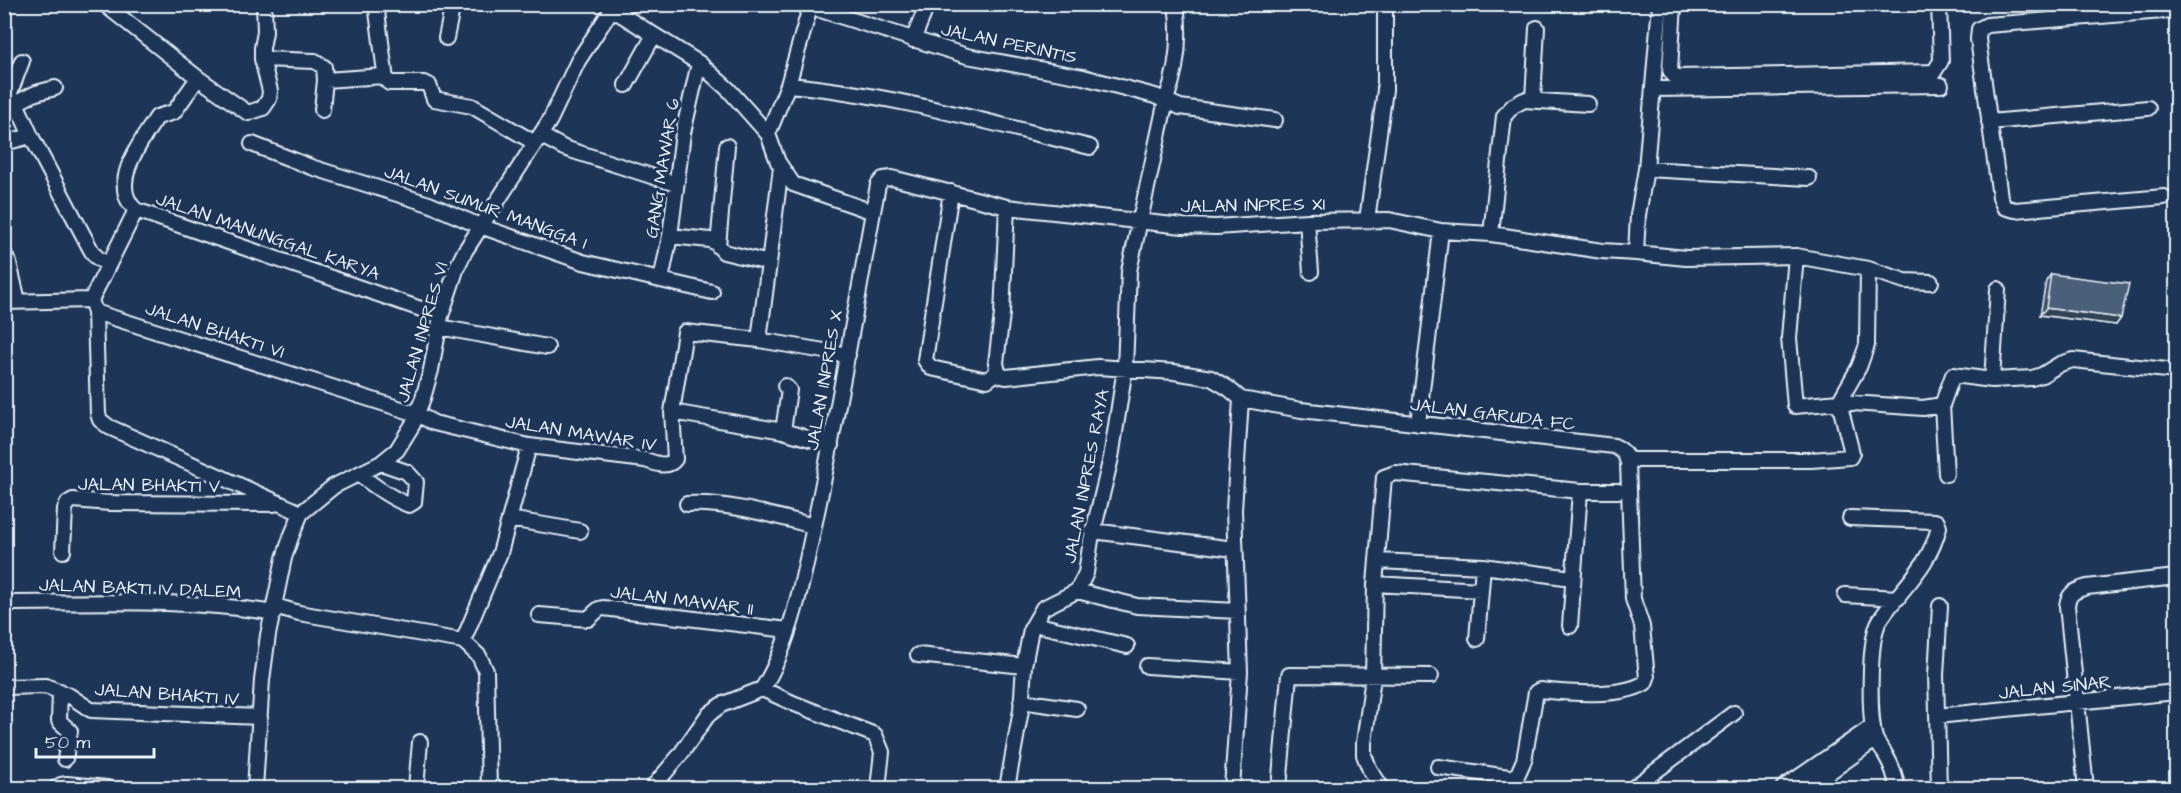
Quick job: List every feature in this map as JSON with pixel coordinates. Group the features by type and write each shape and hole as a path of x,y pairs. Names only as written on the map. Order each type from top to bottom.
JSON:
{"street":[{"path":"104,4 198,78 241,109 250,112 263,108 269,99 270,91 262,59 265,32 264,4"},
{"path":"376,4 384,76 389,83 424,83 429,85 434,99 472,106 537,139 676,184"},
{"path":"446,38 453,4"},
{"path":"913,40 926,4"},
{"name":"JALAN INPRES RAYA","path":"1006,789 1031,629 1043,608 1077,591 1086,573 1093,531 1111,459 1125,368 1129,271 1166,100 1179,53 1176,4"},
{"path":"1366,220 1385,90 1385,4"},
{"path":"1636,253 1638,215 1646,169 1654,89 1660,4"},
{"path":"1674,4 1670,70 1674,76 1678,77 1934,72 1941,61 1939,4"},
{"path":"768,134 789,85 811,6"},
{"name":"JALAN PERINTIS","path":"811,6 967,56 1083,77 1166,100 1180,107 1275,120"},
{"path":"610,7 699,63 746,106 768,134 781,167 793,184 873,212"},
{"name":"JALAN INPRES VI","path":"301,513 334,486 381,463 397,450 417,414 431,370 440,322 457,267 480,226 502,196 550,120 578,61 610,7"},
{"path":"2164,197 2015,210 2004,207 2000,196 1978,39 1979,29 1986,25 2176,10"},
{"path":"1533,99 1537,28"},
{"path":"626,85 654,35"},
{"path":"262,59 315,61 324,67 322,110"},
{"path":"22,61 8,98 10,105 31,136 96,258 109,263"},
{"name":"GANG MAWAR 6","path":"661,280 670,236 683,133 699,63"},
{"path":"325,80 384,76"},
{"name":"JALAN MANUNGGAL KARYA","path":"198,78 174,112 157,117 128,163 126,192 130,205 135,210 440,322 547,347"},
{"path":"789,85 820,87 896,100 1090,147"},
{"path":"1654,89 1941,85"},
{"path":"10,105 36,93 55,88"},
{"path":"1491,234 1504,116 1524,99 1588,104"},
{"path":"1989,122 2148,108"},
{"path":"4,143 31,136"},
{"name":"JALAN SUMUR MANGGA I","path":"252,144 311,167 429,204 480,226 583,262 712,292"},
{"path":"718,246 727,146"},
{"path":"759,340 781,167"},
{"path":"1646,169 1809,178"},
{"name":"JALAN INPRES X","path":"762,688 788,630 814,526 848,355 878,185 883,179 892,178 1007,207 1140,221"},
{"name":"JALAN GARUDA FC","path":"951,192 925,360 931,368 987,381 998,372 1006,377 1098,367 1174,372 1211,378 1242,399 1318,412 1614,446 1622,449 1627,460"},
{"path":"998,372 996,363 1002,314 1007,207"},
{"path":"135,210 109,263 93,306 97,404 100,420 109,427 301,513 284,558 268,635 262,680 255,789"},
{"name":"JALAN INPRES XI","path":"1140,221 1216,227 1306,221 1389,220 1441,231 1491,234 1602,251 1686,258 1796,256 1868,269 1905,281 1930,282"},
{"path":"1306,221 1311,272"},
{"path":"1418,423 1441,231"},
{"path":"670,236 710,240 724,252 769,263"},
{"path":"4,255 9,263 11,302"},
{"path":"1796,256 1789,338 1794,404 1798,407 1839,402 1923,408 1942,405"},
{"path":"1438,767 1516,778 1524,760 1536,692 1540,690 1592,694 1640,686 1645,683 1647,678 1642,626 1633,599 1627,460 1811,460 1850,456 1851,445 1839,402 1859,367 1867,345 1868,269"},
{"path":"1992,380 1998,289"},
{"name":"JALAN BHAKTI VI","path":"11,302 93,306 417,414"},
{"path":"672,412 684,332 759,340 848,355"},
{"path":"1946,474 1942,405 1953,375 1992,380 2032,378 2073,360 2176,371"},
{"path":"783,431 789,390 785,386"},
{"path":"1232,789 1240,672 1234,510 1242,399"},
{"name":"JALAN MAWAR IV","path":"417,414 434,423 529,446 667,464 672,463 675,459 676,451 672,412 783,431 831,445"},
{"path":"489,789 486,671 479,656 463,641 493,573 529,446"},
{"path":"359,474 372,485 409,505 414,501 416,482 407,472 381,463"},
{"path":"1382,789 1364,755 1364,743 1373,677 1376,584 1384,477 1389,474 1580,491 1618,491"},
{"path":"1570,626 1580,491"},
{"name":"JALAN BHAKTI V","path":"63,551 65,508 73,500 110,504 279,504"},
{"path":"687,504 701,503 775,516 814,526"},
{"path":"1850,518 1937,522 1938,531 1922,567 1879,621 1871,651 1875,741 1890,763 1897,789"},
{"path":"510,519 580,531"},
{"path":"1093,531 1234,549"},
{"path":"1378,561 1483,566 1572,578"},
{"path":"1477,639 1483,566"},
{"path":"2086,789 2067,606 2072,594 2086,587 2176,577"},
{"path":"1376,584 1481,590"},
{"path":"1077,591 1137,606 1237,611"},
{"path":"1845,595 1898,598"},
{"name":"JALAN BAKTI IV DALEM","path":"4,603 229,606 299,613 463,641"},
{"path":"1939,789 1936,675 1940,606"},
{"name":"JALAN MAWAR II","path":"539,615 588,619 603,608 788,630"},
{"path":"1034,624 1128,646"},
{"path":"918,654 1024,666"},
{"path":"1147,666 1240,672"},
{"path":"1279,789 1289,675 1431,676"},
{"name":"JALAN BHAKTI IV","path":"4,687 46,686 91,710 260,717"},
{"path":"652,789 708,715 721,705 762,688 795,704 875,735 882,752 878,789"},
{"path":"60,692 59,721 69,731 65,759"},
{"name":"JALAN SINAR","path":"1937,716 2176,692"},
{"path":"1021,701 1077,709"},
{"path":"1633,789 1734,713"},
{"path":"1783,789 1873,726"},
{"path":"1807,789 1875,741"},
{"path":"416,789 420,742"},
{"path":"57,789 61,784 67,784 107,789"}],"building":[{"path":"2051,274 2129,284 2121,318 2046,308"}]}
